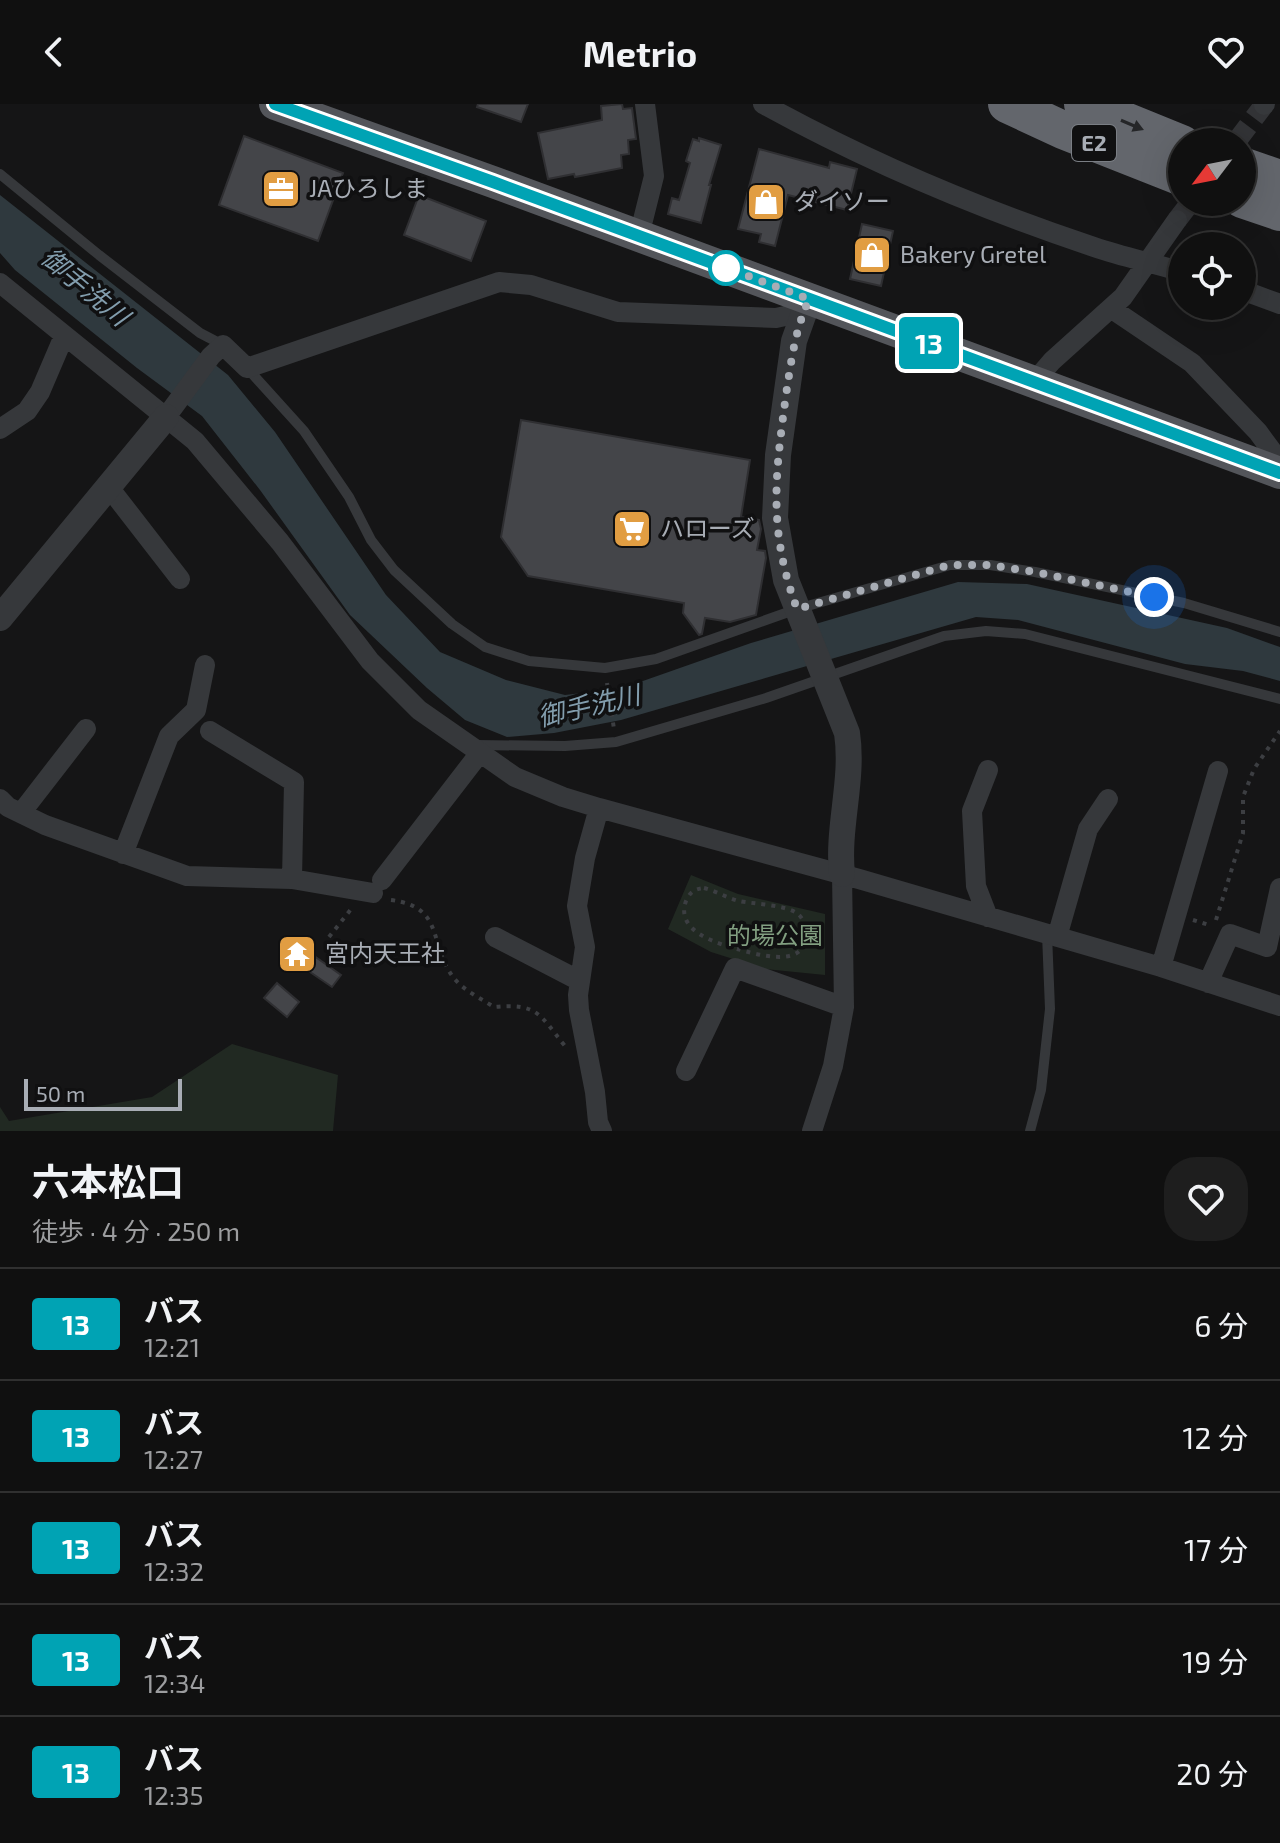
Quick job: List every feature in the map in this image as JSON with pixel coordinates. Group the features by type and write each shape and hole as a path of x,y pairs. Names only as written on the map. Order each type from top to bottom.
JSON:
{"highway":[{"name":"E2","path":"1007,104 1168,171"},
{"name":"E2","path":"1083,104 1168,138"},
{"path":"1256,171 1280,179"},
{"path":"1256,204 1280,212"}],"main road":[{"path":"275,104 639,236 806,306 1034,382 1280,473"}],"street":[{"path":"639,236 654,176 645,104"},
{"path":"763,104 804,127 945,193 1096,248 1168,268"},
{"path":"1034,382 1052,361 1112,309 1177,220"},
{"path":"0,618 217,351 247,368 499,282 531,285 618,312 763,318 790,316 806,306"},
{"path":"0,283 64,336 170,411 280,542 370,661 419,710 515,777 599,808 842,874 1161,967 1280,1006"},
{"path":"1256,295 1280,304"},
{"path":"806,306 794,341 775,487 779,549 799,614 843,721 849,746 840,854 844,1007 833,1066 812,1131"},
{"path":"1112,309 1192,363 1258,432 1280,462"},
{"path":"0,429 27,411 40,392 64,336"},
{"path":"108,486 180,579"},
{"path":"123,854 169,736 196,710 205,665"},
{"path":"21,813 86,729"},
{"path":"210,731 294,782 292,879"},
{"path":"0,799 21,813 187,876 292,879 378,886 472,749"},
{"path":"988,770 972,811 976,886 988,917"},
{"path":"1161,967 1218,771"},
{"path":"1052,936 1088,829 1108,799"},
{"path":"599,808 577,906 585,947 579,1010 602,1131"},
{"path":"1208,983 1230,934 1267,947 1280,888"},
{"path":"495,937 580,981"},
{"path":"686,1071 735,968 844,1007"}],"lane":[{"path":"0,174 200,333 217,351"},
{"path":"247,368 304,431 349,497 371,540 394,570 452,624 485,647 529,661 605,668 656,659 950,565 990,565 1035,572 1184,603 1280,632"},
{"path":"472,749 616,742 766,698 824,675 944,636 999,632 1025,634 1280,699"},
{"path":"1030,1131 1041,1090 1050,1009 1052,936"}],"path":[{"path":"605,668 616,742"},
{"path":"1223,950 1210,948 1243,833 1243,797 1254,769 1280,731"},
{"path":"378,886 386,900 411,903 422,910 448,967 464,987 494,1007 528,1007 540,1014 568,1051 586,1051"},
{"path":"704,888 735,900 785,909 799,914 806,930 806,940 803,947 791,955 767,957 715,943 692,928 685,918 684,908 695,889 704,888"},
{"path":"329,937 347,915"}],"green space":[{"name":"的場公園","path":"691,875 738,894 825,914 825,975 765,969 711,952 668,929"},
{"path":"232,1044 338,1075 333,1131 0,1131 0,1107 9,1121 152,1097"}],"water":[{"name":"御手洗川","path":"0,195 228,375 275,432 386,595 440,652 506,680 565,695 623,688 751,643 958,582 1027,584 1227,628 1280,647 1280,681 1243,671 1185,664 1018,620 976,617 621,720 554,733 507,737 465,720 350,615 202,416 15,270 0,253"}],"building":[{"path":"478,104 528,104 521,122 477,107"},
{"path":"622,104 623,109 632,108 636,139 628,140 629,154 621,155 622,168 548,179 538,133 602,120 601,106"},
{"name":"JAひろしま","path":"244,136 343,173 318,241 219,205"},
{"path":"699,138 721,145 701,223 668,214 672,198 679,200 690,163 686,161 693,139 699,141"},
{"name":"ダイソー","path":"759,149 829,168 830,162 857,169 847,210 788,195 775,246 759,242 761,234 738,229"},
{"path":"419,195 486,221 471,261 404,235"},
{"name":"Bakery Gretel","path":"862,224 893,231 881,286 850,279"},
{"name":"ハローズ","path":"521,420 750,460 741,517 759,520 761,529 757,550 765,551 766,558 756,615 730,622 705,618 702,634 699,635 683,613 684,603 528,576 501,537"},
{"path":"300,946 341,975 332,987 291,959"},
{"path":"277,983 299,1002 287,1017 264,998"}],"tunnel":[{"path":"1247,128 1264,105"},
{"path":"1177,220 1180,216"}],"bus line":[{"name":"13","path":"275,104 1280,473"}],"place":[{"name":"JAひろしま","path":"281,189"},
{"name":"ダイソー","path":"766,202"},
{"name":"Bakery Gretel","path":"872,255"},
{"name":"ハローズ","path":"632,529"},
{"name":"宮内天王社","path":"297,954"}],"route":[{"path":"726,268 809,299 794,341 775,487 779,549 797,609 950,565 990,565 1035,572 1154,597"}]}
